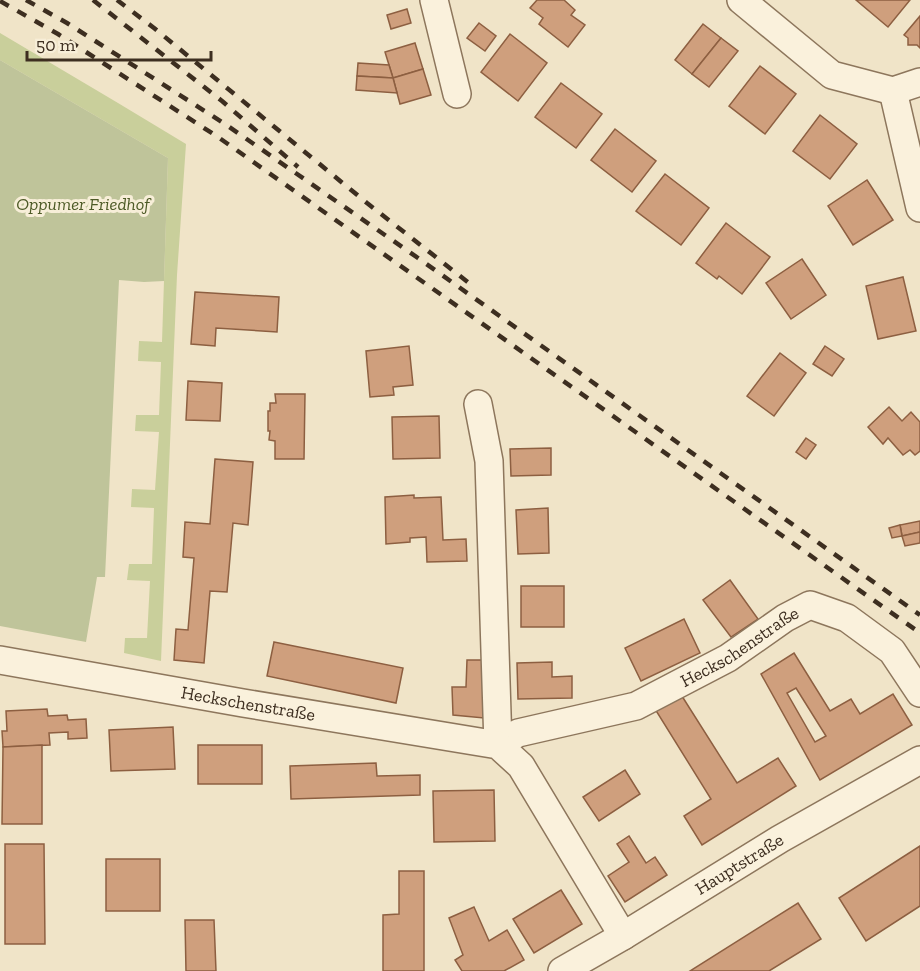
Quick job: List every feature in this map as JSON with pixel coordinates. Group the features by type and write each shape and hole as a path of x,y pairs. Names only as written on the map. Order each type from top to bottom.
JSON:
{"street":[{"path":"434,0 457,94"},
{"path":"741,0 832,75 893,91 920,82"},
{"path":"893,91 920,208"},
{"path":"478,404 489,461 498,745 521,766 622,936"},
{"name":"Heckschenstraße","path":"0,660 498,745 518,733 636,705 728,658 785,618 810,605 847,618 892,651 920,693"},
{"name":"Hauptstraße","path":"562,971 780,839 920,760"}],"green space":[{"path":"0,33 186,144 177,275 161,661 124,653 125,638 147,638 150,581 127,580 129,564 152,564 154,508 131,507 132,489 155,490 159,432 135,431 136,415 159,415 161,362 138,361 139,341 162,342 168,158 0,60"},
{"name":"Oppumer Friedhof","path":"0,60 168,158 164,281 119,280 105,577 97,577 86,642 0,626"}],"building":[{"path":"537,0 564,0 575,10 571,15 585,25 568,47 539,24 543,18 530,8"},
{"path":"856,0 910,0 888,27"},
{"path":"407,9 411,23 391,29 387,15"},
{"path":"920,16 920,48 917,45 908,45 908,38 904,35"},
{"path":"479,23 496,36 485,51 467,38"},
{"path":"703,24 721,38 692,74 675,60"},
{"path":"510,34 547,63 518,101 481,72"},
{"path":"721,38 738,51 709,87 692,74"},
{"path":"415,43 423,69 393,78 385,52"},
{"path":"358,63 389,65 393,78 357,76"},
{"path":"760,66 796,94 765,134 729,106"},
{"path":"423,69 431,95 400,104 393,78"},
{"path":"357,76 393,78 397,93 356,90"},
{"path":"561,83 602,114 576,148 535,117"},
{"path":"820,115 857,144 830,179 793,151"},
{"path":"615,129 656,161 632,192 591,160"},
{"path":"665,174 709,208 681,245 636,211"},
{"path":"867,180 893,220 853,245 828,206"},
{"path":"726,223 770,257 742,294 719,276 717,279 696,263"},
{"path":"802,259 826,295 791,319 766,283"},
{"path":"903,277 916,331 878,339 866,286"},
{"path":"195,292 279,297 277,332 216,328 215,346 191,344"},
{"path":"409,346 413,385 393,387 394,395 370,397 366,351"},
{"path":"825,346 844,359 832,376 813,364"},
{"path":"780,353 806,373 774,416 747,396"},
{"path":"188,381 222,383 220,421 186,420"},
{"path":"275,394 305,394 304,459 275,459 275,441 269,440 268,411 270,411 270,403 276,403"},
{"path":"889,407 902,421 911,412 920,422 920,451 915,455 910,450 903,455 888,438 883,444 868,427"},
{"path":"439,416 440,458 393,459 392,417"},
{"path":"806,438 816,445 806,459 796,452"},
{"path":"551,448 551,475 511,476 510,449"},
{"path":"215,459 253,462 248,525 233,523 227,592 210,591 204,663 174,660 176,629 188,630 194,558 183,557 185,522 210,524"},
{"path":"414,495 414,498 441,497 443,540 466,539 467,561 427,562 426,537 410,538 410,542 386,544 385,497"},
{"path":"548,508 549,553 518,554 516,510"},
{"path":"920,521 920,532 902,536 900,525"},
{"path":"900,525 902,536 892,538 889,528"},
{"path":"920,532 920,543 905,546 902,536"},
{"path":"730,580 758,619 731,637 703,600"},
{"path":"521,586 564,586 564,627 521,627"},
{"path":"684,619 700,653 641,681 625,648"},
{"path":"274,642 403,668 396,703 267,676"},
{"path":"794,653 830,711 851,699 860,714 893,694 912,725 820,780 761,674","holes":["796,688 826,736 815,742 787,693"]},
{"path":"467,660 482,660 484,718 453,715 452,687 466,687"},
{"path":"552,662 552,677 572,676 572,698 518,699 517,663"},
{"path":"680,693 737,783 778,758 796,786 702,845 684,816 711,799 655,709"},
{"path":"47,709 48,716 67,715 68,720 86,719 87,738 68,739 68,732 49,733 50,745 3,747 2,731 7,731 6,711"},
{"path":"173,727 175,769 111,771 109,730"},
{"path":"42,745 42,824 2,824 3,747"},
{"path":"198,745 262,745 262,784 198,784"},
{"path":"376,763 377,776 420,775 420,795 291,799 290,766"},
{"path":"625,770 640,794 599,821 583,797"},
{"path":"494,790 495,841 434,842 433,791"},
{"path":"629,836 646,863 655,857 667,875 625,902 608,876 629,862 617,844"},
{"path":"5,844 44,844 45,944 5,944"},
{"path":"920,846 920,906 866,941 839,898"},
{"path":"106,859 160,859 160,911 106,911"},
{"path":"399,871 424,871 424,971 383,971 383,915 399,914"},
{"path":"561,890 582,924 534,953 513,919"},
{"path":"798,903 821,939 769,971 690,971"},
{"path":"474,907 489,941 507,930 524,960 504,971 462,971 455,960 463,955 449,918"},
{"path":"185,920 214,920 216,971 186,971"}],"railway":[{"path":"26,0 67,23 225,124 418,258 920,615"},
{"path":"93,0 222,101 298,167"},
{"path":"117,0 474,287"},
{"path":"0,1 58,34 218,137 920,633"}]}
